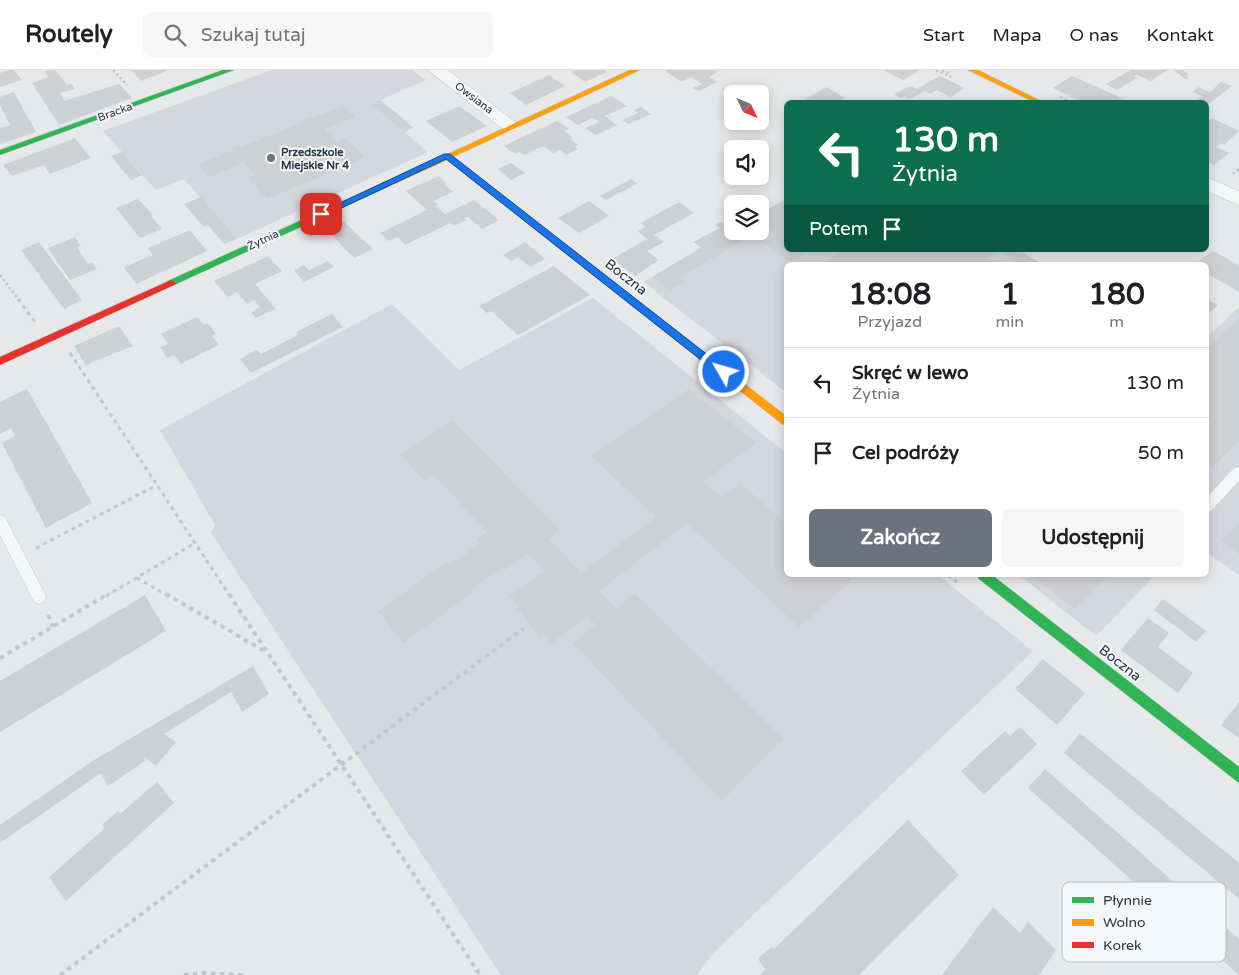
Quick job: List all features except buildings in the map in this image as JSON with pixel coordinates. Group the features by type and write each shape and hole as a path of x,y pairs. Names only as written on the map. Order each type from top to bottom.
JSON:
{"street":[{"name":"Bracka","path":"0,154 230,70"},
{"name":"Owsiana","path":"437,70 511,126"},
{"name":"Żytnia","path":"0,361 636,70"},
{"path":"972,70 1036,100"},
{"name":"Boczna","path":"447,156 784,419"},
{"path":"1209,184 1237,195"},
{"name":"Boczna","path":"986,577 1239,776"}],"lane":[{"path":"1209,504 1237,479"},
{"path":"0,521 38,597"}],"path":[{"path":"0,275 38,325 51,338 64,344 480,975"},
{"path":"18,557 157,485"},
{"path":"0,658 195,543"},
{"path":"137,577 268,653"},
{"path":"60,975 524,628"},
{"path":"184,975 202,973 244,975"}],"shaded area":[{"name":"Przedszkole Miejskie Nr 4","path":"272,70 412,70 426,80 371,104 428,152 237,239 184,179 156,190 103,131"},
{"path":"784,200 784,252 999,252 1017,262 784,262 784,390 643,282 724,235 724,240 769,240 769,209"},
{"path":"593,298 784,451 784,577 940,577 1033,651 713,953 697,975 501,975 211,533 215,525 160,430 392,304 459,370"},
{"path":"1239,307 1239,575 1209,554 1209,335"},
{"path":"1022,577 1153,577 1096,636"}],"traffic: fast":[{"path":"0,153 230,70"},
{"path":"171,283 387,184"},
{"path":"986,577 1239,776"}],"traffic: slow":[{"path":"387,184 636,70"},
{"path":"972,70 1035,100"},
{"path":"447,156 784,419"}],"traffic: jam":[{"path":"0,361 171,283"}],"place":[{"name":"Przedszkole Miejskie Nr 4","path":"271,158"}],"route":[{"path":"321,214 447,156 724,372"}]}
